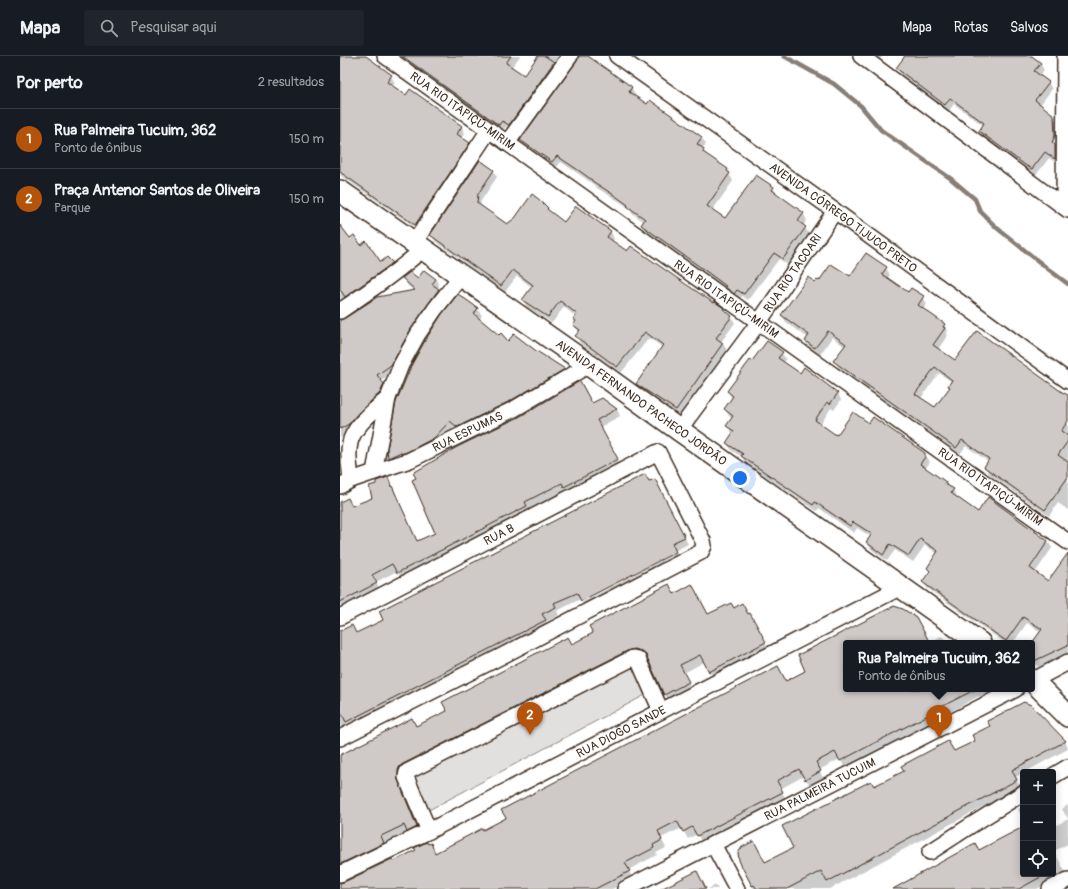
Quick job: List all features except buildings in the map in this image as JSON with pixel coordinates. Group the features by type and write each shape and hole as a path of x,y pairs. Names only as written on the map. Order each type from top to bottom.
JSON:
{"street":[{"name":"RUA RIO ITAPIÇÚ-MIRIM","path":"385,56 1068,542"},
{"path":"507,143 570,56"},
{"name":"AVENIDA CÓRREGO TIJUCO PRETO","path":"617,56 835,211 1068,381"},
{"path":"861,56 1066,209"},
{"path":"1064,60 1066,209"},
{"path":"340,311 374,289 399,270 418,246 489,130"},
{"name":"AVENIDA FERNANDO PACHECO JORDÃO","path":"340,191 589,365 678,430 976,640"},
{"name":"RUA RIO TACOARI","path":"678,430 759,322 835,211"},
{"path":"374,472 388,398 401,365 418,334 435,309 461,276"},
{"name":"RUA ESPUMAS","path":"346,483 410,460 514,409 589,365"},
{"path":"346,483 350,442 355,432 366,418 388,398"},
{"name":"RUA B","path":"340,617 658,452 703,541 704,546 700,552 500,657 340,738"},
{"name":"RUA DIOGO SANDE","path":"340,874 429,831 901,587"},
{"path":"429,831 406,777 407,772 633,658 638,659 661,711"},
{"path":"1035,678 1068,662"},
{"path":"1035,683 1068,716"},
{"name":"RUA PALMEIRA TUCUIM","path":"625,889 1010,692"},
{"path":"1056,774 1068,767"},
{"path":"930,852 1020,795"},
{"path":"714,844 737,889"},
{"path":"1050,889 1068,880"}],"shaded area":[{"path":"632,661 649,693 425,812 408,777"}],"waterway":[{"path":"784,56 834,84 861,106 881,130 950,178 975,199 980,211 997,228 1068,284"}],"place":[{"name":"Praça Antenor Santos de Oliveira","path":"530,735"},
{"name":"Rua Palmeira Tucuim, 362","path":"939,738"}]}
